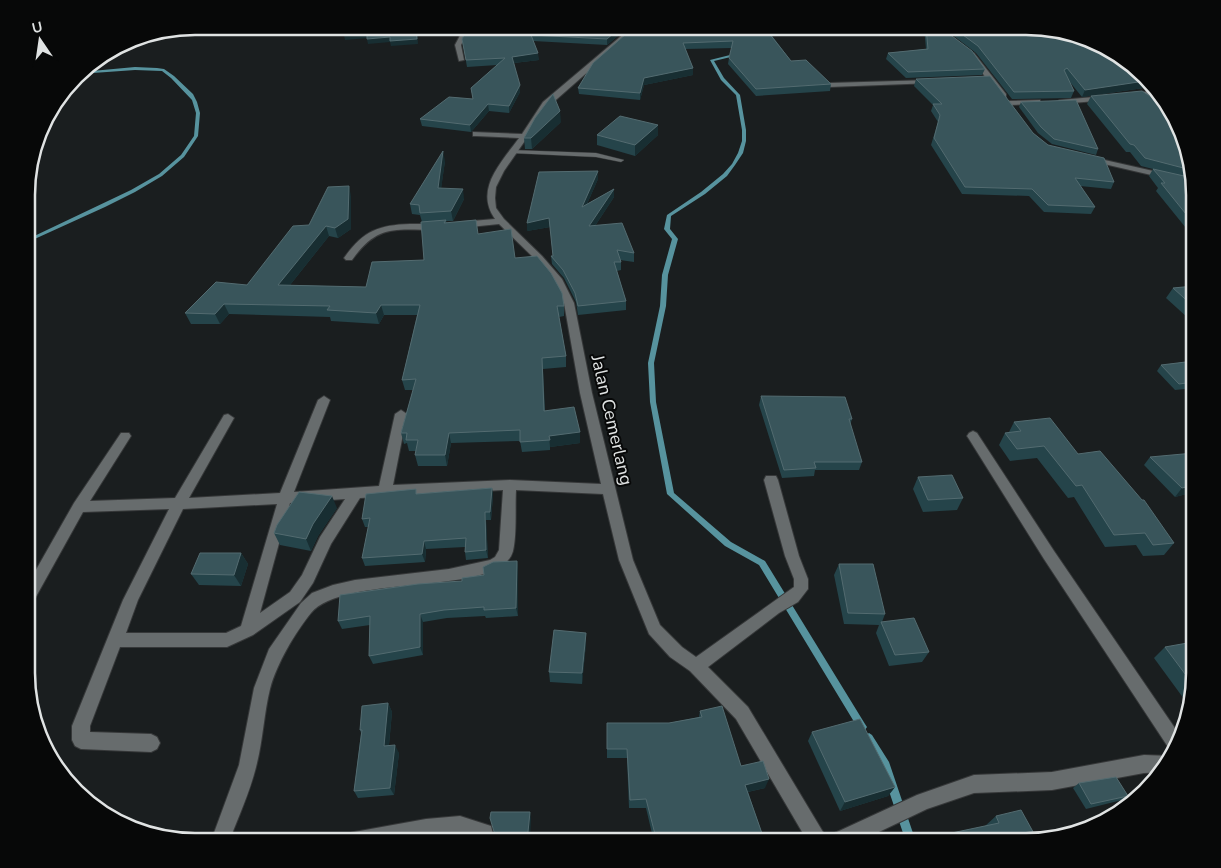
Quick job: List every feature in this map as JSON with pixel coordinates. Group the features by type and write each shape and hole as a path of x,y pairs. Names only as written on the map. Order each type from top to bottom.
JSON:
{"street":[{"path":"461,60 458,45 463,35"},
{"name":"Jalan Cemerlang","path":"625,35 546,104 522,136 492,187 492,208 501,221 539,258 558,281 569,304 586,393 626,560 654,629 676,652 696,666 742,713 814,833"},
{"path":"966,50 993,80 1011,106 1043,102"},
{"path":"984,80 993,80"},
{"path":"829,85 940,82"},
{"path":"1122,97 1149,93"},
{"path":"1051,102 1113,98"},
{"path":"476,134 522,136"},
{"path":"1082,156 1186,181"},
{"path":"349,258 367,237 378,231 501,221"},
{"path":"247,630 285,498 324,400"},
{"path":"385,491 401,414"},
{"path":"151,743 80,740 81,726 131,600 179,503 228,418"},
{"path":"35,584 79,507 125,436"},
{"path":"972,436 1172,739"},
{"path":"696,666 801,590 801,579 792,556 771,480"},
{"path":"223,833 248,765 262,688 275,654 306,608 317,598 333,590 449,575 493,565 500,561 506,551 510,486"},
{"path":"79,507 510,486 609,489"},
{"path":"116,640 227,640 247,630 295,597 308,578 325,540 356,493"},
{"path":"856,833 923,801 974,784 1052,781 1144,764 1158,763"},
{"path":"400,833 426,828 460,825 484,833"}],"lane":[{"path":"512,152 596,155 621,160"}],"building":[{"path":"367,35 417,35 417,39 390,41 390,37 367,39"},
{"path":"464,35 531,35 538,53 512,57 520,85 509,106 488,104 470,125 420,119 449,97 473,99 471,88 505,58 466,60 462,39"},
{"path":"531,35 612,35 607,39"},
{"path":"625,35 771,35 791,61 806,60 831,84 756,89 729,58 733,41 683,43 693,68 644,78 640,93 578,88 593,63"},
{"path":"927,35 951,35 972,51 985,69 908,72 888,53 928,49"},
{"path":"963,35 1037,35 1058,38 1078,43 1097,51 1124,68 1139,82 1085,90 1067,68 1064,70 1074,91 1014,92 978,46"},
{"path":"990,76 1033,133 1048,145 1104,158 1114,182 1075,178 1095,207 1048,205 1032,189 965,187 934,138 940,115 933,104 942,104 916,79"},
{"path":"1142,91 1153,98 1165,115 1178,143 1184,168 1145,158 1134,145 1130,144 1091,96"},
{"path":"553,94 560,111 531,138 524,138 535,118"},
{"path":"1076,100 1098,149 1054,139 1041,127 1021,102"},
{"path":"620,116 658,125 635,145 597,135"},
{"path":"443,151 438,188 463,189 451,211 420,213 419,205 410,204"},
{"path":"1153,169 1185,176 1186,214 1161,183 1165,183"},
{"path":"598,171 582,207 614,189 589,226 622,223 634,253 617,250 621,262 614,262 626,301 578,306 575,293 563,270 551,256 553,256 549,218 527,223 539,172"},
{"path":"349,186 348,219 335,228 326,226 278,285 366,287 372,262 424,260 421,222 446,220 444,223 476,220 478,234 511,229 515,258 537,256 551,273 562,293 564,306 557,306 566,356 542,358 544,411 574,407 580,432 549,436 550,440 520,442 520,430 449,433 445,455 415,455 418,440 406,440 407,433 401,433 416,379 402,380 420,305 381,305 376,313 327,310 330,306 224,304 215,314 185,313 216,282 247,285 293,226 309,225 328,187"},
{"path":"1186,287 1186,300 1173,288"},
{"path":"1186,362 1186,383 1179,384 1161,365"},
{"path":"761,396 845,397 852,419 849,419 862,462 814,462 816,468 784,470"},
{"path":"1050,418 1078,454 1100,451 1144,500 1174,543 1153,545 1145,533 1114,535 1082,485 1076,486 1044,446 1017,449 1005,433 1021,431 1014,422"},
{"path":"1186,454 1186,487 1182,488 1150,457"},
{"path":"952,475 963,498 928,500 918,477"},
{"path":"492,488 490,512 485,512 486,550 465,552 466,538 424,541 422,554 362,558 370,518 362,519 366,494 416,489 416,494"},
{"path":"299,492 332,496 313,524 306,539 274,533 277,525"},
{"path":"200,553 241,553 234,575 191,574"},
{"path":"517,561 516,608 484,610 484,607 420,614 420,647 369,656 370,616 338,621 340,595 418,584 462,581 462,578 484,575 483,567 493,562"},
{"path":"839,564 873,564 885,614 848,613"},
{"path":"914,618 929,652 895,655 881,622"},
{"path":"554,630 586,633 582,673 549,672"},
{"path":"1186,643 1186,675 1165,647"},
{"path":"388,703 384,746 395,745 390,788 354,791 362,730 360,730 362,706"},
{"path":"722,706 741,766 763,761 769,779 745,785 762,833 655,833 646,799 630,800 627,749 607,749 607,723 669,723 702,717 700,711"},
{"path":"860,719 895,787 845,802 812,732"},
{"path":"1116,777 1128,796 1091,804 1079,783"},
{"path":"1021,810 1034,833 952,833 999,823 996,816"},
{"path":"491,812 530,812 528,833 494,833 490,818"}],"waterway":[{"path":"738,54 712,60 723,79 738,95 744,136 740,153 725,175 703,193 669,215 667,229 675,239 665,275 663,306 651,363 653,402 671,494 728,544 762,563 862,727"},
{"path":"35,238 103,206 160,175 182,156 196,136 198,113 196,104 191,95 163,70 135,68 93,72"},
{"path":"869,738 884,762 908,833"}]}
